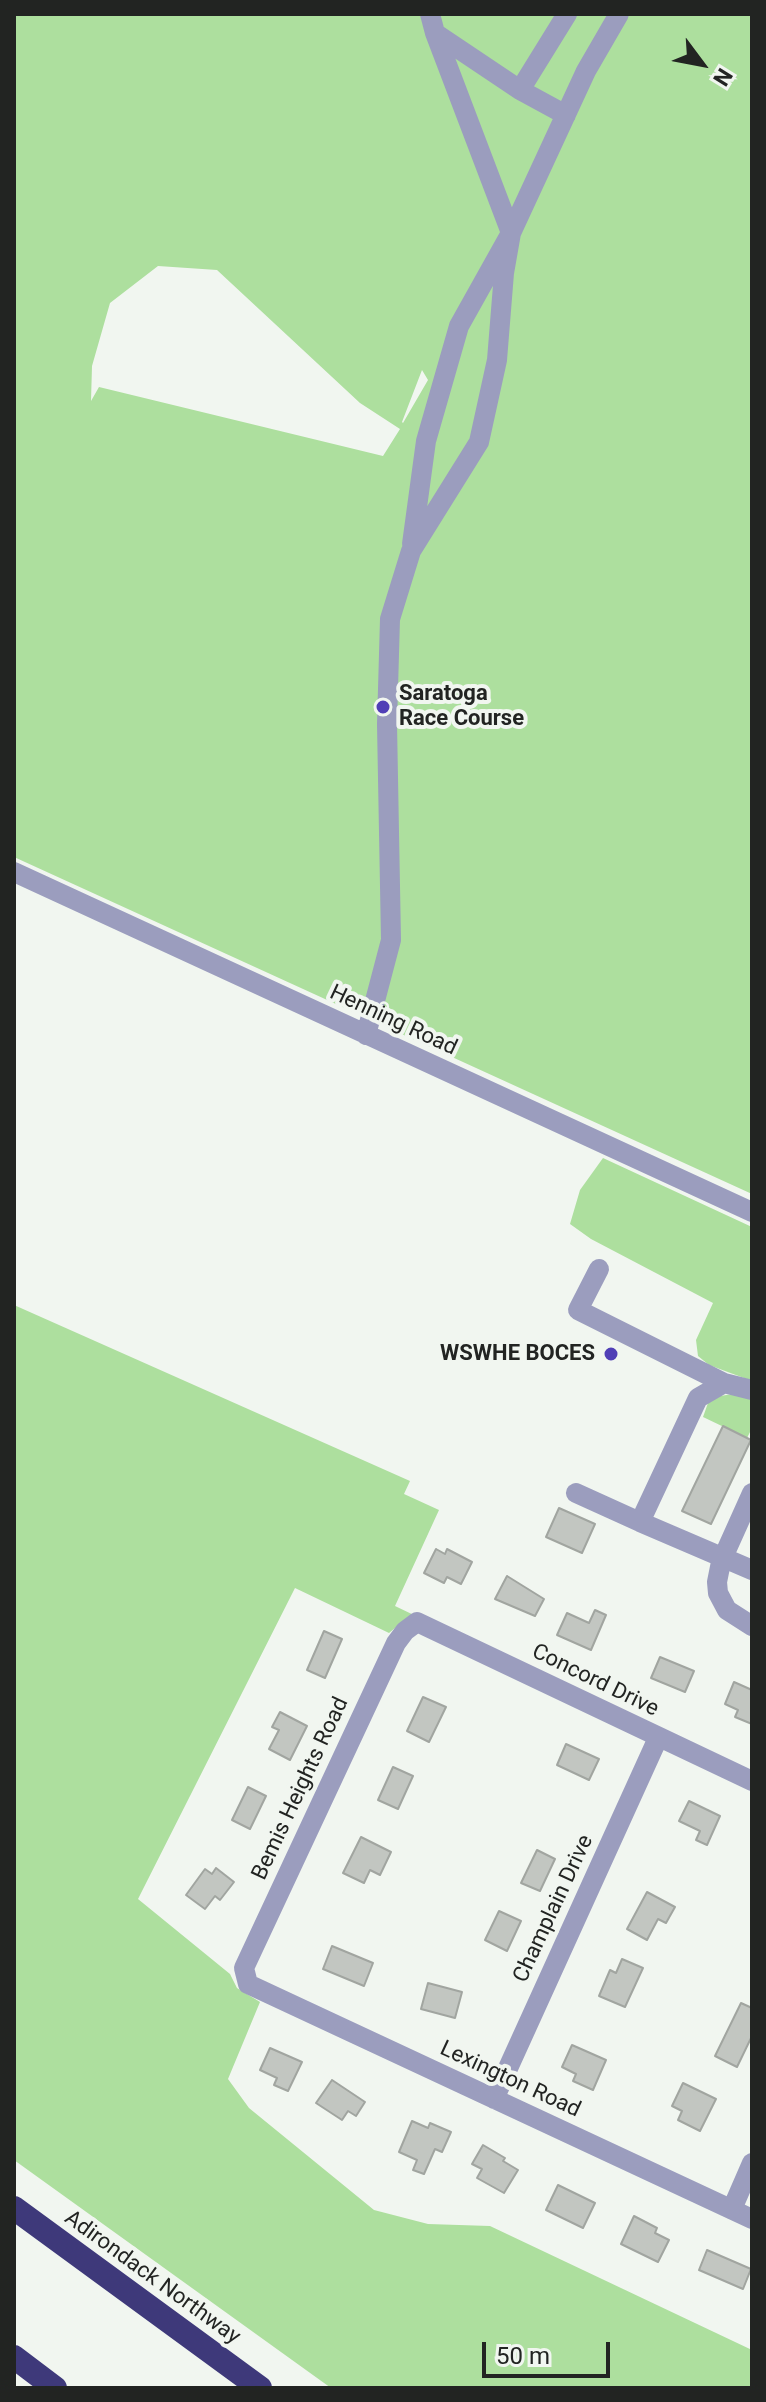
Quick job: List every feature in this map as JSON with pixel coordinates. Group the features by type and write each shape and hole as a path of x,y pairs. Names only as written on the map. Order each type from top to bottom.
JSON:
{"highway":[{"name":"Adirondack Northway","path":"14,2208 260,2388"},
{"path":"14,2357 55,2388"}],"street":[{"path":"520,90 567,14"},
{"path":"366,1035 391,940 387,724 390,619 411,551 426,441 459,326 511,233 586,71 619,14"},
{"path":"433,24 520,90 566,115"},
{"path":"411,551 479,442 497,360 504,273 511,233 433,24"},
{"name":"Henning Road","path":"14,872 752,1212"},
{"path":"599,1269 578,1310 724,1383 752,1390"},
{"path":"640,1522 698,1398 724,1383"},
{"path":"576,1493 752,1570"},
{"path":"752,1493 723,1557 717,1582 722,1602 734,1617 752,1626"},
{"name":"Concord Drive","path":"417,1622 752,1781"},
{"name":"Bemis Heights Road","path":"248,1984 244,1968 396,1643 417,1622"},
{"name":"Champlain Drive","path":"494,2099 658,1738"},
{"name":"Lexington Road","path":"248,1984 752,2219"},
{"path":"732,2209 752,2163"}],"green space":[{"name":"Saratoga Race Course","path":"14,14 752,14 752,1194 14,857","holes":["158,266 217,270 360,403 400,429 383,456 99,387 91,401 92,366 110,303","422,370 428,380 403,423 402,422"]},
{"path":"603,1158 752,1227 752,1381 709,1365 698,1356 696,1340 713,1303 591,1239 570,1224 580,1190"},
{"path":"14,1305 410,1481 404,1494 439,1510 395,1606 418,1617 401,1623 389,1633 295,1588 138,1899 230,1974 237,1988 260,2002 228,2079 249,2108 374,2210 428,2224 490,2226 752,2350 752,2388 331,2388 14,2160"},
{"path":"733,1394 752,1398 752,1428 747,1438 703,1417 708,1403 720,1396"}],"building":[{"path":"723,1426 751,1440 711,1524 682,1511"},
{"path":"559,1508 595,1524 582,1553 546,1537"},
{"path":"436,1549 445,1554 447,1549 472,1562 461,1584 447,1577 444,1583 424,1573"},
{"path":"507,1576 544,1599 535,1616 495,1599"},
{"path":"595,1610 606,1615 591,1650 557,1635 567,1613 589,1623"},
{"path":"324,1631 342,1639 325,1678 307,1670"},
{"path":"660,1657 694,1671 685,1692 651,1678"},
{"path":"734,1682 752,1690 752,1724 735,1717 738,1710 725,1704"},
{"path":"423,1697 446,1707 429,1742 407,1731"},
{"path":"280,1712 307,1726 290,1760 269,1749 279,1730 272,1727"},
{"path":"566,1744 599,1759 589,1780 557,1765"},
{"path":"393,1767 413,1776 398,1809 378,1800"},
{"path":"248,1787 266,1796 250,1829 232,1820"},
{"path":"689,1801 720,1816 707,1845 696,1840 700,1831 679,1821"},
{"path":"361,1837 391,1852 380,1875 370,1870 364,1883 343,1873"},
{"path":"537,1850 555,1859 540,1891 521,1883"},
{"path":"216,1868 234,1882 220,1900 215,1896 205,1909 186,1895 205,1869 212,1874"},
{"path":"647,1892 675,1907 666,1923 658,1919 647,1940 627,1929"},
{"path":"499,1911 521,1921 507,1951 485,1940"},
{"path":"332,1946 373,1963 364,1986 323,1969"},
{"path":"622,1959 643,1968 625,2007 599,1996 610,1970 616,1973"},
{"path":"428,1983 462,1992 455,2018 421,2009"},
{"path":"741,2003 752,2008 752,2036 737,2067 715,2056"},
{"path":"572,2045 606,2060 593,2090 573,2081 576,2074 562,2067"},
{"path":"270,2048 302,2062 288,2091 274,2085 277,2078 260,2070"},
{"path":"332,2080 365,2102 356,2116 348,2111 342,2120 316,2103"},
{"path":"683,2083 716,2099 700,2131 678,2120 682,2111 672,2106"},
{"path":"412,2121 428,2128 430,2123 451,2132 442,2152 435,2149 424,2174 413,2170 417,2160 399,2152"},
{"path":"483,2145 518,2170 504,2193 477,2178 482,2169 472,2164"},
{"path":"558,2185 595,2203 583,2228 546,2210"},
{"path":"634,2216 657,2228 655,2233 669,2240 658,2262 621,2244"},
{"path":"707,2250 751,2269 743,2289 699,2270"}],"place":[{"name":"Saratoga Race Course","path":"383,707"},
{"name":"WSWHE BOCES","path":"611,1354"}]}
